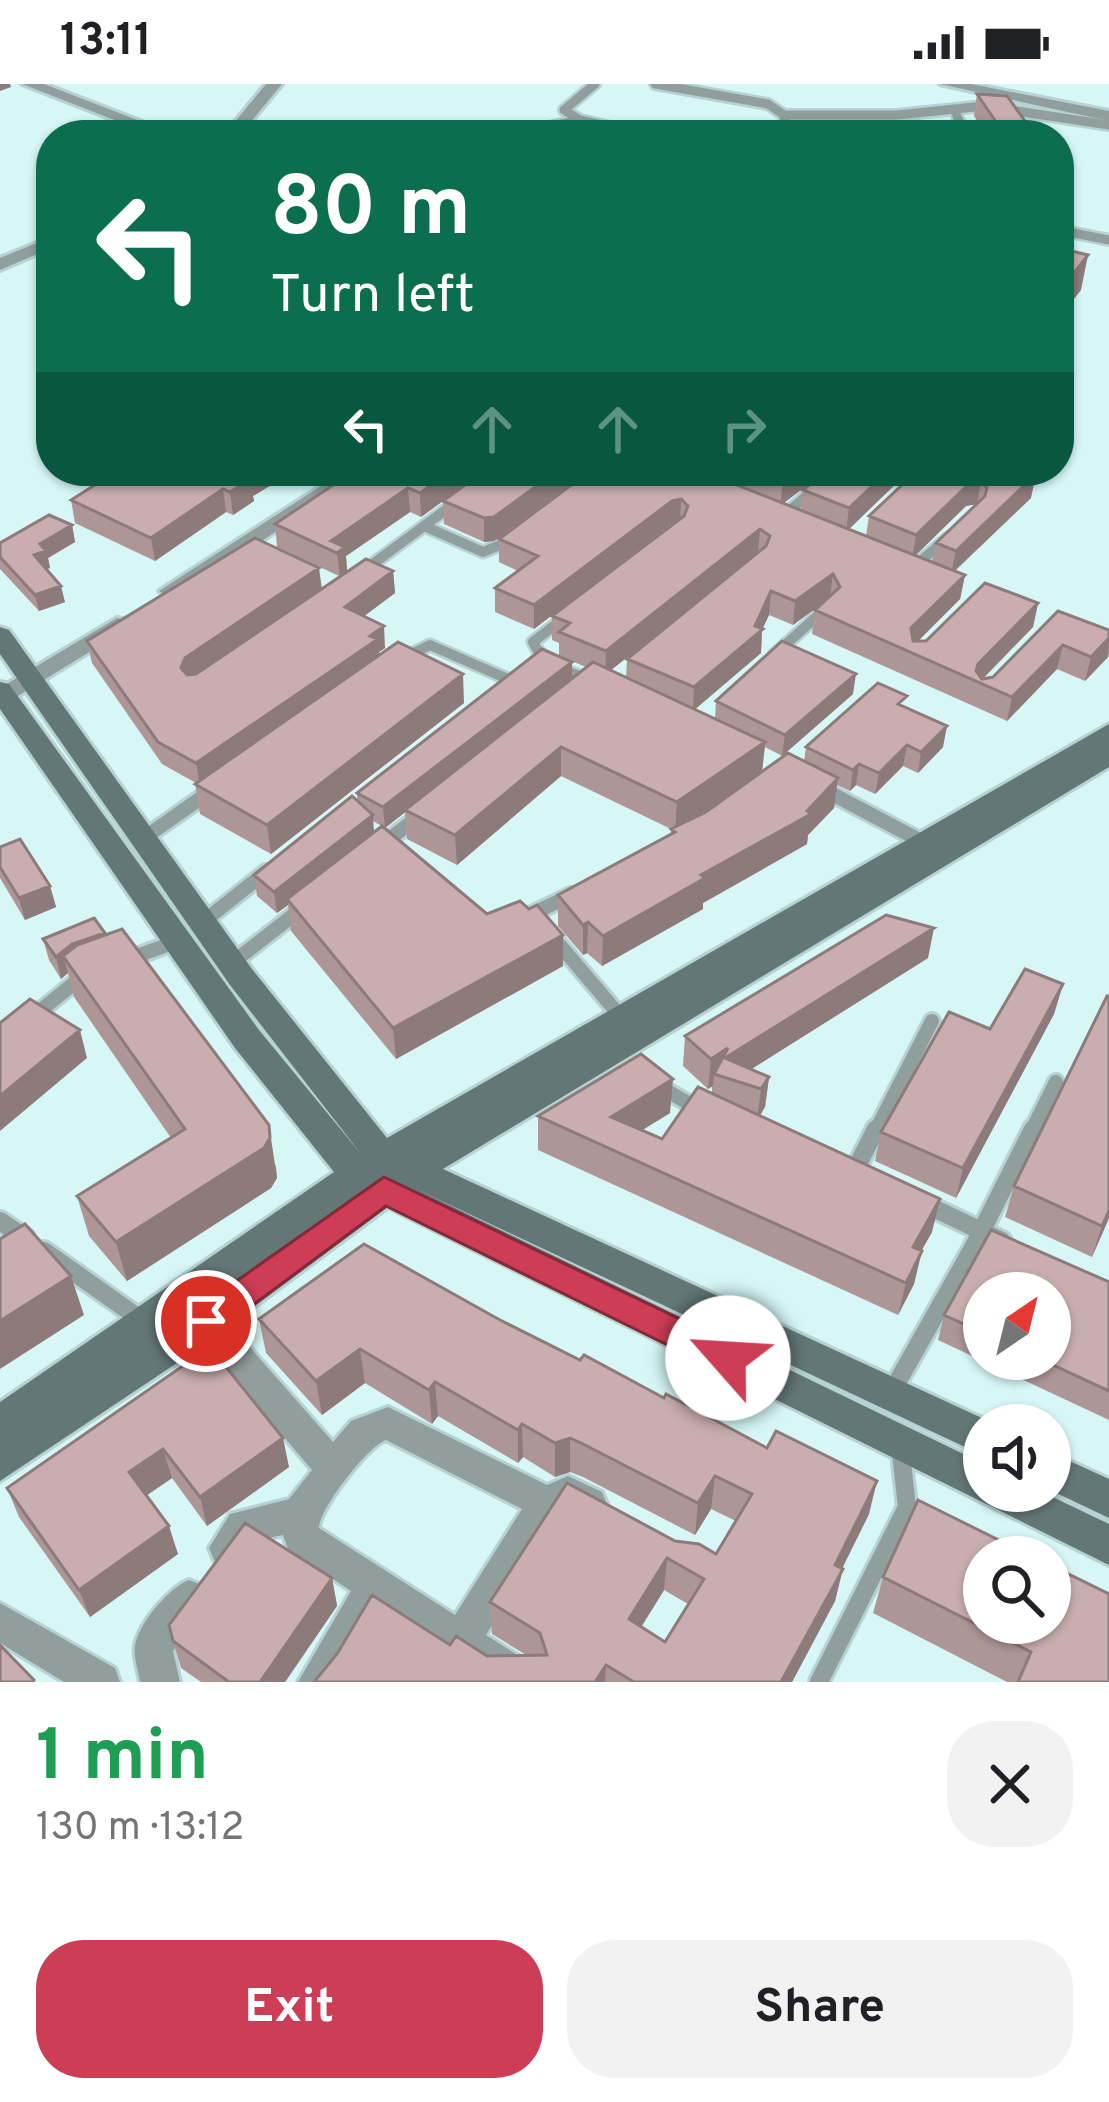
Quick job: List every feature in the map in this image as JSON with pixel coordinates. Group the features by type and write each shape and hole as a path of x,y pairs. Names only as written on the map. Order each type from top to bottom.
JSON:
{"street":[{"path":"244,120 274,84"},
{"path":"948,84 1109,120"},
{"path":"40,85 130,120"},
{"path":"0,265 36,249"},
{"path":"9,691 252,545 337,486"},
{"path":"0,635 9,691 190,931 232,963 384,1174 963,1428"},
{"path":"9,691 144,838 247,1039 384,1174 963,1474"},
{"path":"0,1424 621,1017 921,841 1104,747"},
{"path":"0,1463 206,1321 384,1174 615,1060 1104,747"},
{"path":"206,1321 334,1469"},
{"path":"524,1682 475,1661 301,1538 300,1514 363,1432 388,1423 546,1503"},
{"path":"1071,1480 1109,1499"},
{"path":"475,1661 546,1503 568,1492 627,1524"},
{"path":"1042,1512 1109,1545"},
{"path":"160,1682 153,1646 243,1526 300,1514"},
{"path":"317,1682 375,1586"},
{"path":"0,1622 101,1682"}],"lane":[{"path":"580,120 564,110 595,84"},
{"path":"655,84 768,104 784,115 897,115 984,106 1109,120"},
{"path":"954,109 958,120"},
{"path":"784,115 785,120"},
{"path":"897,115 899,120"},
{"path":"1074,233 1109,240"},
{"path":"728,486 721,492 744,502"},
{"path":"782,517 818,486"},
{"path":"358,575 462,498"},
{"path":"763,510 804,526"},
{"path":"424,526 483,552 498,550 526,531"},
{"path":"914,570 958,528"},
{"path":"892,561 935,578"},
{"path":"765,663 828,607"},
{"path":"569,614 533,642 539,658 607,686"},
{"path":"376,676 430,645 510,680"},
{"path":"491,695 539,658"},
{"path":"573,694 592,680"},
{"path":"804,779 921,841"},
{"path":"144,838 221,784"},
{"path":"368,856 422,813"},
{"path":"385,843 403,858"},
{"path":"16,1030 82,976 190,931 284,858"},
{"path":"512,924 594,883"},
{"path":"232,963 317,896"},
{"path":"533,914 621,1017"},
{"path":"855,1170 932,1021"},
{"path":"641,1076 727,1122"},
{"path":"891,1393 981,1232 1056,1082"},
{"path":"834,1162 876,1180"},
{"path":"897,1191 1024,1250"},
{"path":"0,1220 147,1324"},
{"path":"818,1682 908,1507 900,1442"}],"building":[{"path":"977,94 1007,96 1024,120 995,120"},
{"path":"1074,252 1088,255 1074,273"},
{"path":"93,486 240,486 230,492 223,489 151,538 71,500"},
{"path":"332,486 430,486 420,493 408,488 331,541 345,547 337,553 275,524"},
{"path":"464,486 536,486 494,517 484,518 443,501"},
{"path":"570,486 739,486 965,575 911,628 913,641 926,641 985,583 1038,603 978,664 976,671 982,679 993,677 1058,611 1109,630 1109,638 1091,657 1063,645 1012,697 815,610 840,587 833,574 795,601 771,591 755,626 763,629 694,687 627,659 766,546 770,536 760,529 606,651 559,632 570,623 552,616 684,516 688,506 681,499 672,501 534,605 495,588 538,556 499,539"},
{"path":"808,486 872,486 849,508 803,490"},
{"path":"901,486 967,486 916,535 869,516"},
{"path":"1024,486 956,551 936,543 985,496 987,488"},
{"path":"49,515 72,525 40,544 46,551 34,555 61,586 35,595 0,557 0,543"},
{"path":"255,538 319,568 185,658 181,668 187,675 196,674 366,559 393,571 345,607 384,626 370,636 378,639 196,763 158,742 87,641"},
{"path":"782,641 856,674 785,735 716,701"},
{"path":"398,642 463,674 267,825 195,784"},
{"path":"542,649 572,662 383,807 357,793"},
{"path":"593,662 765,742 677,802 561,747 455,835 405,810"},
{"path":"878,683 907,696 898,704 947,726 921,752 907,745 879,773 859,764 853,770 806,747"},
{"path":"788,753 838,778 807,811 811,814 603,936 588,922 583,925 558,895 675,832 671,829 706,812"},
{"path":"352,796 373,815 274,892 254,875"},
{"path":"382,826 487,914 520,901 529,909 537,905 563,935 393,1028 287,899"},
{"path":"20,839 50,886 19,898 0,867 0,847"},
{"path":"886,915 934,928 725,1058 769,1077 761,1089 714,1074 728,1048 711,1059 685,1036"},
{"path":"94,918 105,933 72,944 56,957 43,939"},
{"path":"122,929 269,1125 270,1138 264,1148 116,1242 77,1196 185,1129 63,956 77,945"},
{"path":"1025,969 1063,984 963,1168 881,1132 949,1012 990,1029"},
{"path":"1107,996 1109,1211 1102,1226 1014,1186"},
{"path":"30,999 80,1030 0,1096 0,1023"},
{"path":"641,1054 673,1079 611,1117 662,1139 698,1087 940,1199 913,1247 922,1251 906,1283 538,1116"},
{"path":"25,1224 71,1276 0,1321 0,1239"},
{"path":"991,1230 1109,1282 1109,1391 1071,1373 1071,1272 968,1272"},
{"path":"364,1244 500,1320 580,1360 584,1355 664,1398 666,1394 767,1448 776,1431 877,1481 835,1565 843,1569 781,1682 634,1682 606,1665 595,1682 314,1682 337,1654 372,1595 450,1645 456,1636 487,1656 547,1655 540,1633 490,1602 567,1483 675,1541 699,1544 716,1554 752,1494 715,1476 698,1503 570,1438 555,1443 522,1424 518,1430 435,1382 429,1390 360,1349 316,1381 259,1319","holes":["667,1558 704,1579 665,1642 629,1619"]},
{"path":"963,1281 963,1324 944,1315"},
{"path":"210,1347 283,1438 200,1497 163,1449 129,1472 169,1526 79,1590 7,1488"},
{"path":"918,1500 991,1536 963,1536 963,1618 883,1577"},
{"path":"245,1523 332,1578 260,1682 229,1682 173,1641 169,1625"},
{"path":"1071,1575 1109,1594 1109,1682 1018,1682 1031,1652 1015,1644 1071,1644"},
{"path":"0,1645 34,1680 33,1682 0,1682"}],"route":[{"path":"206,1321 384,1190 728,1358"}]}
